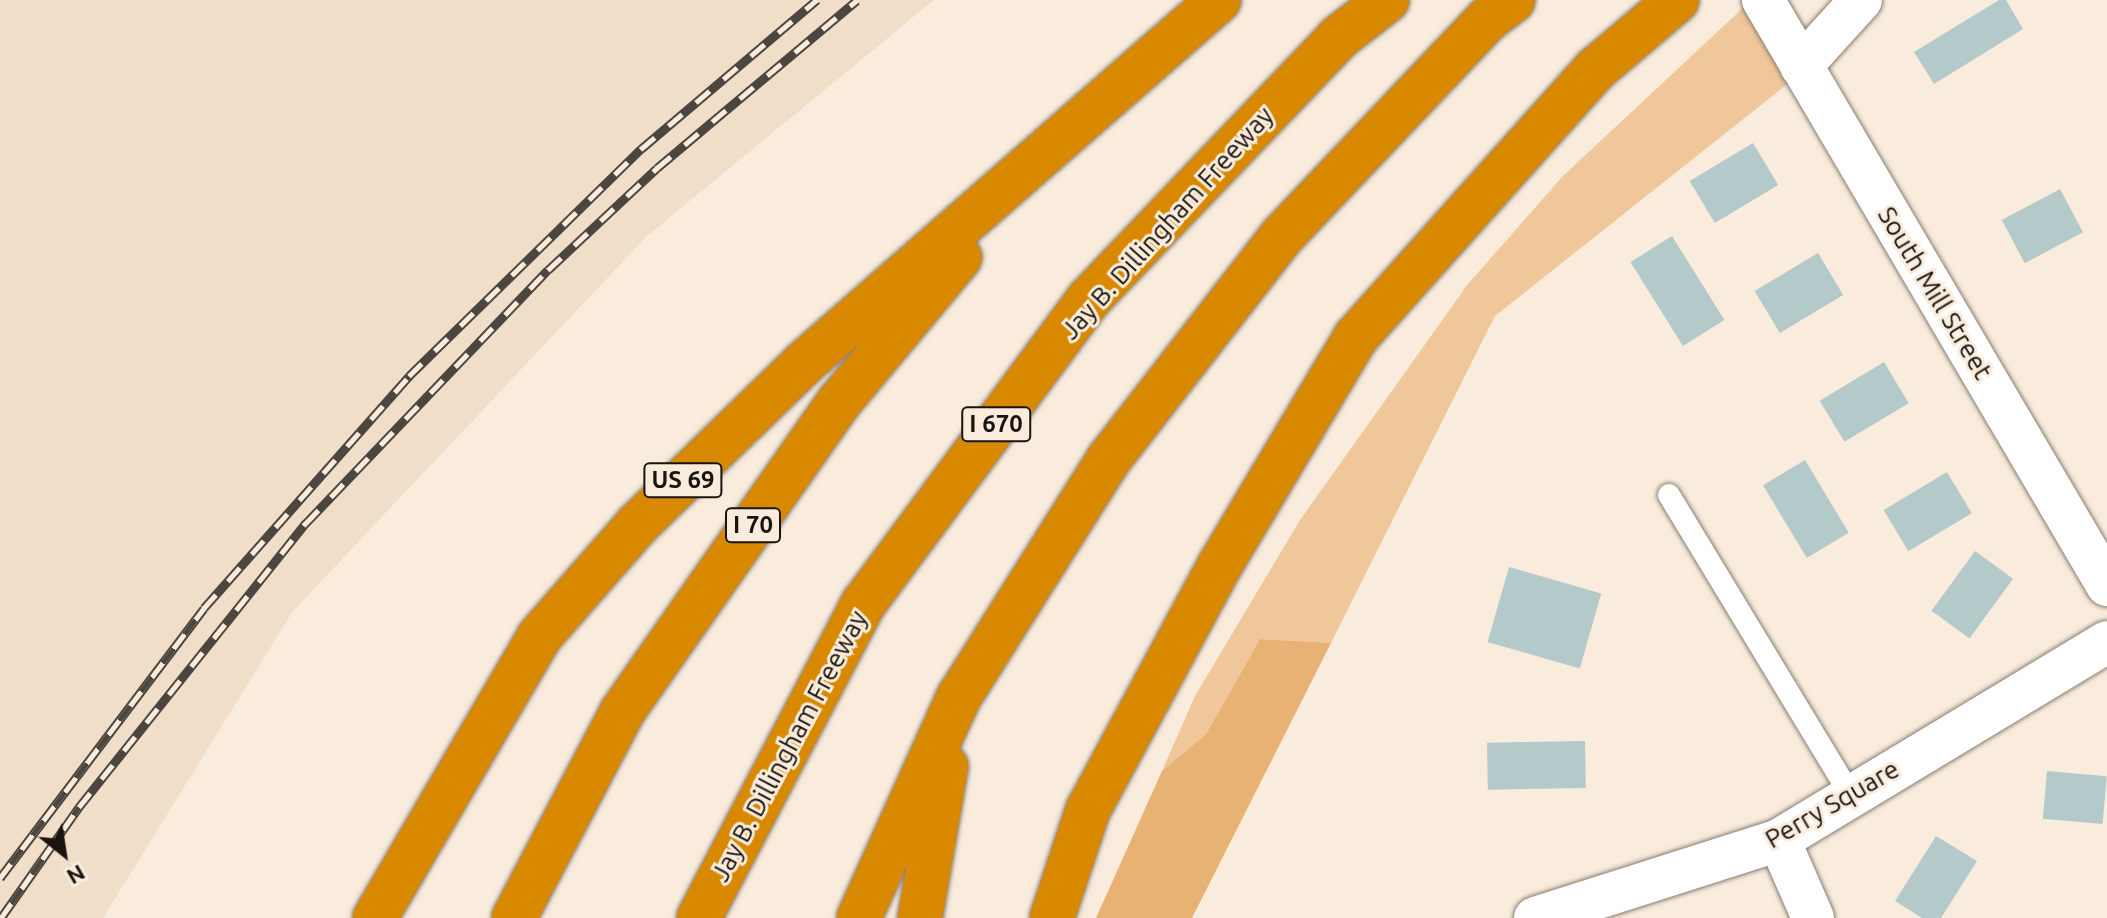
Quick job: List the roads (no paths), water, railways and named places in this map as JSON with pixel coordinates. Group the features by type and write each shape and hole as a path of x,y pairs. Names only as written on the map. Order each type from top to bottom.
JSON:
{"highway":[{"name":"I 70","path":"514,918 622,712 840,401 1038,163 1219,0"},
{"name":"Jay B. Dillingham Freeway","path":"699,918 864,603 1089,299 1338,38 1387,0"},
{"path":"859,918 959,697 1109,459 1281,237 1488,19 1513,0"},
{"path":"1052,918 1088,810 1220,565 1356,337 1596,69 1677,0"},
{"name":"US 69","path":"375,918 539,637 637,525 804,363 1038,163"},
{"path":"920,918 959,697"}],"street":[{"name":"South Mill Street","path":"1763,0 2107,585"},
{"path":"1801,66 1861,0"},
{"name":"Perry Square","path":"1552,915 1779,840 2107,642"},
{"path":"1779,840 1813,918"}],"lane":[{"path":"1669,495 1851,795"}],"railway":[{"path":"0,878 204,608 409,376 641,149 817,0"},
{"path":"1,918 79,807 306,523 548,270 657,168 857,0"}]}
